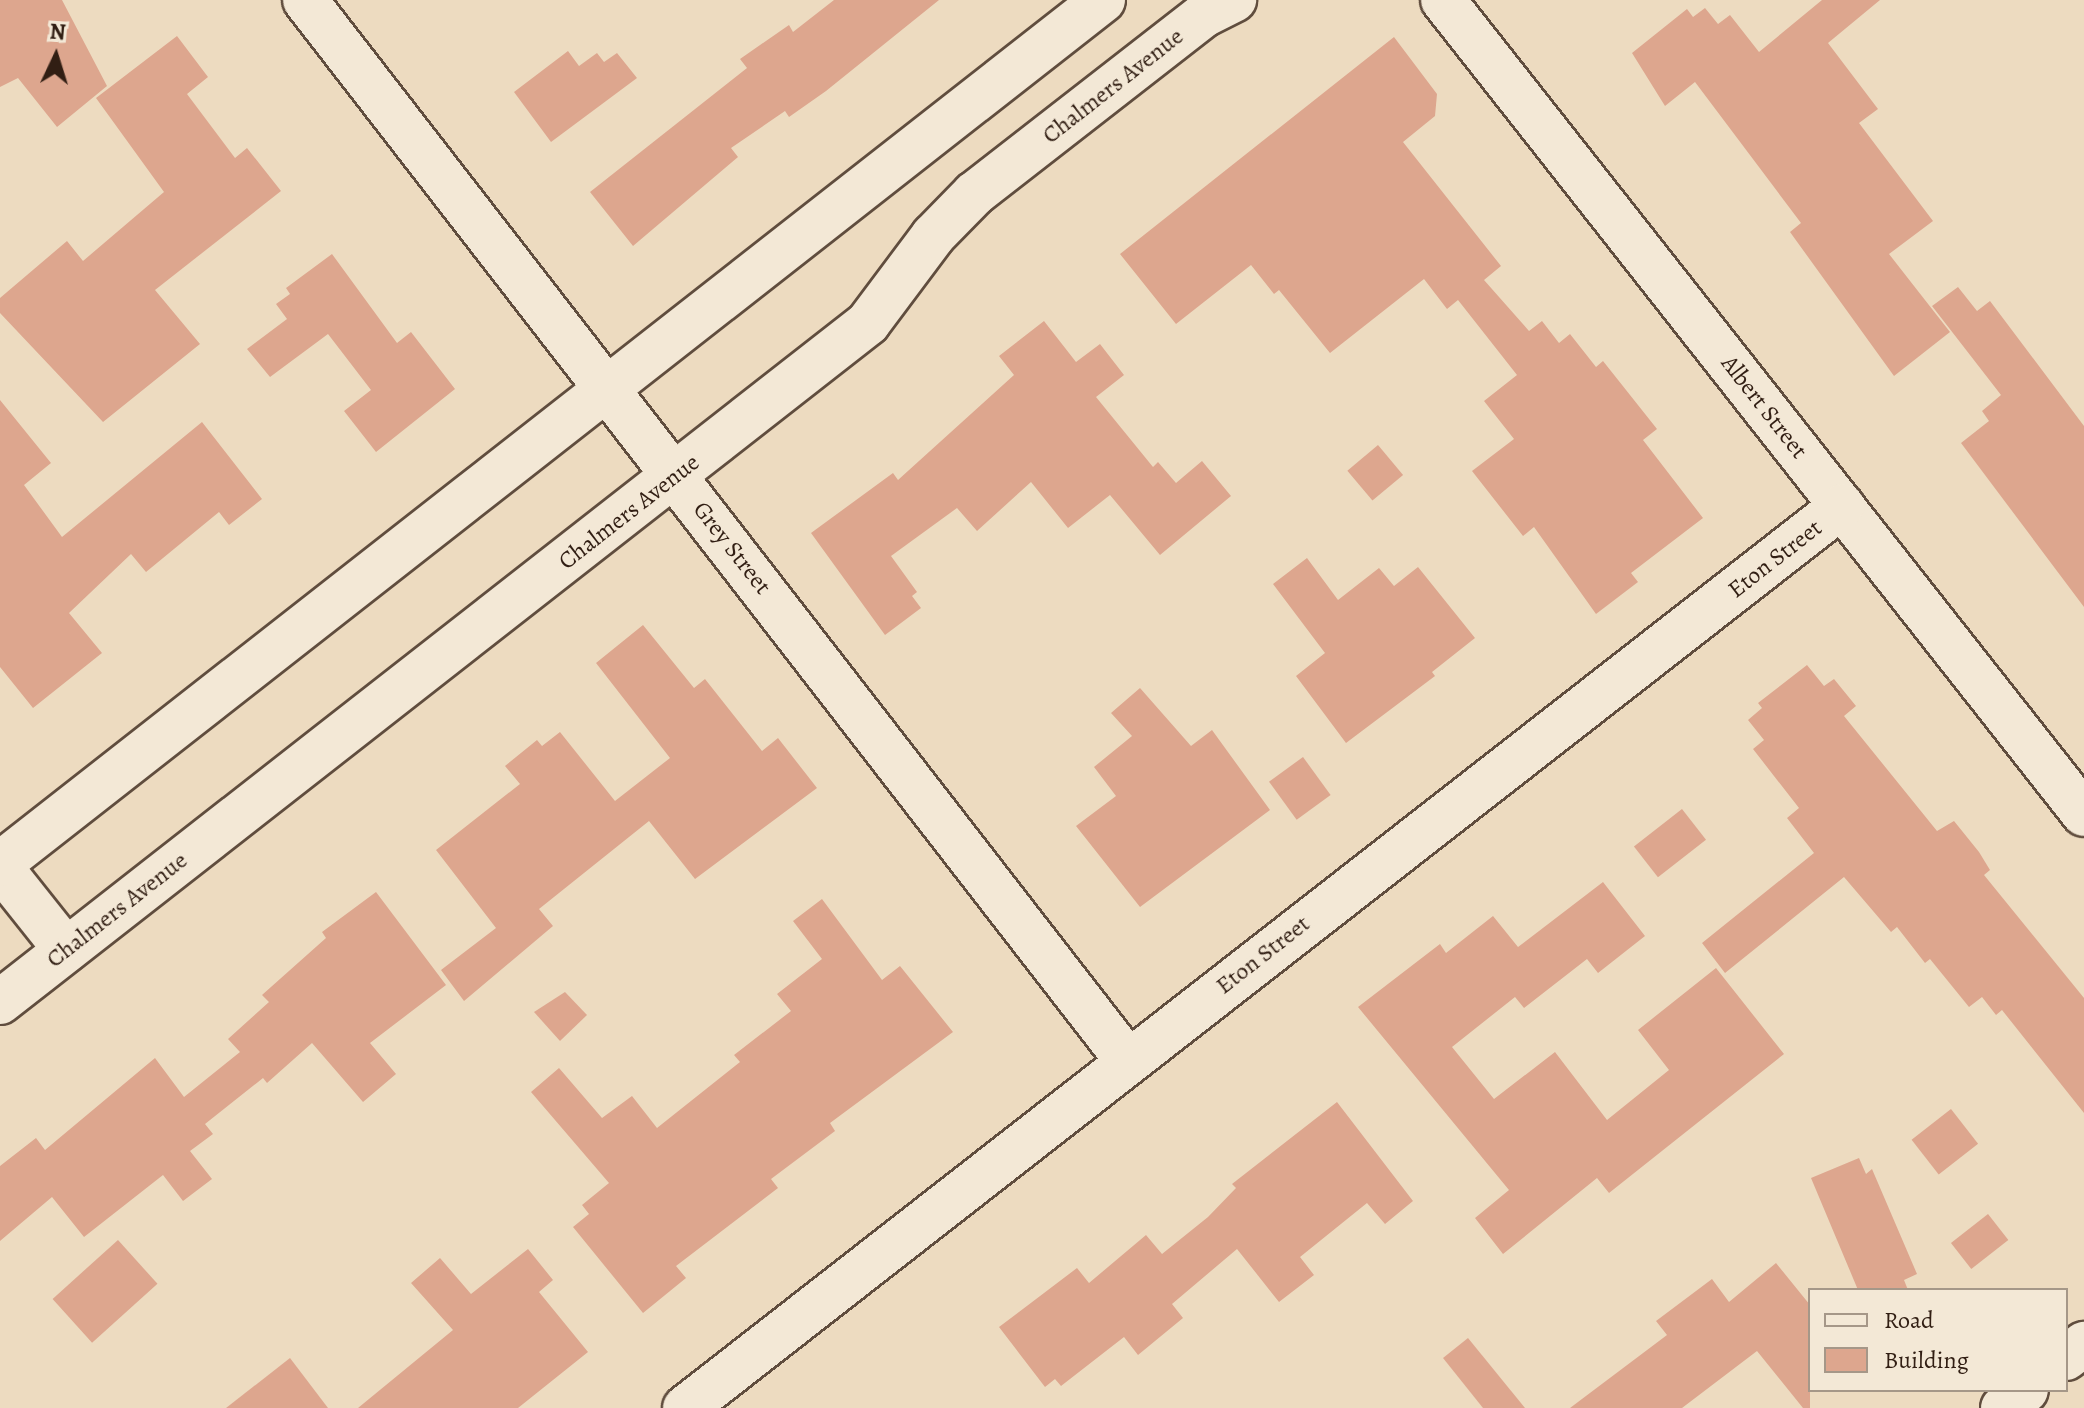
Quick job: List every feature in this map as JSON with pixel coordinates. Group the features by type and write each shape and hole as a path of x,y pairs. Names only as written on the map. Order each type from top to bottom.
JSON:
{"street":[{"name":"Grey Street","path":"305,0 1127,1060"},
{"path":"66,950 0,866 610,391 1103,0"},
{"name":"Chalmers Avenue","path":"0,1002 868,323 933,236 974,194 1204,15 1234,0"},
{"name":"Albert Street","path":"1443,0 2084,814"},
{"name":"Eton Street","path":"685,1408 1127,1060 1842,506"},
{"path":"2068,1356 2084,1344"},
{"path":"2003,1408 2023,1392"}],"building":[{"path":"0,0 62,0 107,86 57,127 18,78 0,87"},
{"path":"834,0 939,0 826,91 789,117 785,111 731,148 738,157 633,246 590,192 747,68 740,59 789,25 793,32"},
{"path":"1822,0 1880,0 1828,43 1878,109 1859,123 1933,221 1889,254 1950,332 1894,376 1790,232 1801,223 1695,82 1665,106 1632,53 1687,9 1693,17 1705,8 1718,24 1730,15 1759,52"},
{"path":"177,36 208,77 187,94 235,158 247,148 281,191 155,290 200,344 103,422 0,313 0,298 67,241 83,261 164,192 96,98"},
{"path":"1394,37 1437,94 1435,116 1403,142 1501,266 1484,280 1529,331 1542,321 1559,343 1570,334 1596,367 1603,361 1657,429 1643,440 1703,518 1631,573 1638,582 1596,614 1534,527 1523,536 1472,471 1514,439 1484,401 1517,375 1458,300 1447,309 1424,279 1330,353 1279,290 1274,294 1251,265 1176,324 1120,254"},
{"path":"568,51 579,66 597,53 604,62 617,53 637,78 551,142 514,92"},
{"path":"332,254 397,343 411,332 455,389 376,452 344,411 371,390 328,334 270,377 247,349 287,319 276,304 290,294 286,288"},
{"path":"1958,287 1977,311 1990,301 2084,426 2084,607 1961,443 1989,421 1982,411 2001,395 1932,306"},
{"path":"1044,321 1076,362 1100,344 1124,375 1096,397 1153,467 1158,462 1176,483 1202,461 1231,496 1160,555 1110,495 1068,528 1031,482 977,531 957,508 891,556 917,592 912,596 921,608 885,635 811,533 893,473 898,480 1014,375 999,356"},
{"path":"0,400 51,463 24,485 62,537 202,422 262,499 229,525 219,512 146,572 131,554 69,613 102,653 33,708 0,667"},
{"path":"1378,445 1403,475 1372,501 1347,471"},
{"path":"1307,558 1338,600 1379,568 1394,586 1418,567 1475,638 1432,672 1435,676 1346,743 1296,676 1325,653 1273,584"},
{"path":"643,625 694,688 705,679 762,751 778,738 817,788 695,879 649,821 539,909 553,926 464,1001 441,970 496,928 436,850 520,784 505,766 537,740 542,746 560,732 615,801 670,758 596,663"},
{"path":"1807,665 1824,686 1834,679 1856,706 1844,716 1937,831 1954,821 1990,870 1984,875 2084,998 2084,1113 2002,1010 1996,1015 1982,997 1969,1007 1930,959 1925,963 1897,927 1891,932 1844,877 1725,973 1702,943 1814,853 1787,818 1799,808 1753,749 1764,740 1748,720 1762,708 1758,703"},
{"path":"1140,688 1191,746 1212,730 1270,810 1140,907 1076,826 1116,796 1094,767 1132,736 1111,713"},
{"path":"1303,757 1331,795 1297,820 1269,782"},
{"path":"1682,809 1706,840 1658,877 1634,847"},
{"path":"1603,882 1645,936 1598,973 1587,959 1524,1008 1515,997 1452,1047 1494,1099 1555,1052 1607,1120 1669,1070 1638,1030 1716,968 1784,1054 1609,1193 1597,1178 1503,1254 1475,1218 1509,1190 1358,1007 1440,944 1446,953 1493,916 1518,947"},
{"path":"376,892 446,985 370,1043 396,1074 363,1102 312,1043 267,1083 263,1078 205,1124 213,1134 190,1151 212,1179 183,1201 163,1175 84,1237 52,1197 0,1241 0,1166 36,1138 45,1150 155,1058 184,1097 240,1052 228,1039 269,1002 262,995 326,938 322,932"},
{"path":"822,899 882,980 900,966 953,1032 830,1123 835,1131 771,1179 778,1188 676,1266 686,1278 643,1313 573,1227 589,1214 582,1205 609,1183 531,1092 559,1068 602,1118 632,1096 657,1128 740,1062 734,1055 791,1011 777,994 822,959 793,921"},
{"path":"565,992 587,1015 560,1041 534,1012"},
{"path":"1337,1102 1413,1201 1385,1224 1367,1203 1300,1257 1314,1275 1279,1302 1237,1249 1172,1304 1183,1318 1138,1355 1124,1337 1061,1386 1055,1379 1045,1387 999,1327 1077,1268 1089,1283 1146,1235 1162,1254 1208,1217 1236,1188 1232,1184"},
{"path":"1951,1109 1978,1144 1939,1174 1912,1140"},
{"path":"1859,1158 1866,1174 1872,1169 1917,1274 1904,1280 1907,1288 1857,1288 1811,1178"},
{"path":"1988,1214 2008,1240 1971,1269 1951,1243"},
{"path":"118,1240 157,1284 92,1343 53,1299"},
{"path":"528,1249 553,1280 539,1292 588,1352 518,1408 358,1408 453,1330 411,1283 440,1258 471,1294"},
{"path":"1776,1263 1808,1303 1810,1408 1803,1408 1757,1351 1682,1408 1570,1408 1667,1335 1656,1321 1712,1279 1729,1302"},
{"path":"1468,1338 1525,1408 1483,1408 1443,1358"},
{"path":"290,1358 328,1408 226,1408"}]}
